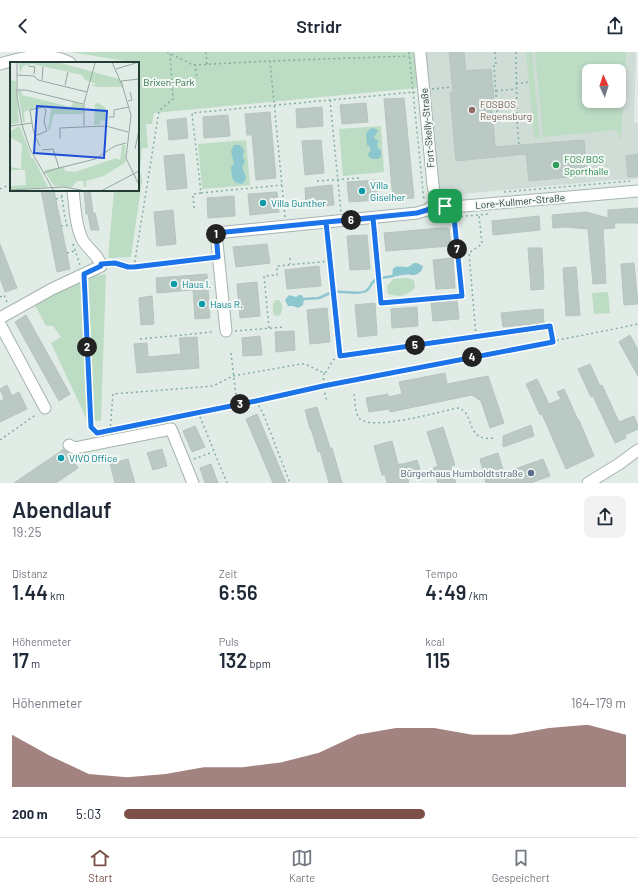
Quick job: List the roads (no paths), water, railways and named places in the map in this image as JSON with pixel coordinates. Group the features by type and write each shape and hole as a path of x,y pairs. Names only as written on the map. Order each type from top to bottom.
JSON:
{"street":[{"path":"0,64 41,52 60,55 69,62"},
{"name":"Fort-Skelly-Straße","path":"420,52 433,185 435,195 439,202"},
{"path":"0,318 52,289 101,266 100,260 81,236 76,216 73,191"},
{"name":"Lore-Kullmer-Straße","path":"439,202 445,206 453,207 638,191"},
{"path":"227,332 216,233 417,213 429,215 439,202"},
{"path":"0,324 45,408"},
{"path":"69,445 74,448 171,429 193,483"},
{"path":"588,483 620,464 638,450"}],"water":[{"path":"373,128 378,130 374,137 378,140 377,147 381,152 379,159 373,159 369,157 368,154 371,150 367,145 366,134"},
{"path":"234,145 240,145 244,150 243,157 245,162 242,167 246,177 242,184 234,181 232,176 231,167 234,164 231,151"},
{"path":"414,263 423,266 419,273 415,275 393,276 392,272 394,267 408,267"},
{"path":"289,295 296,297 302,295 304,299 303,305 298,308 288,306 285,300"}],"waterway":[{"path":"381,278 393,276"},
{"path":"336,292 363,292 368,290 373,281 377,279"},
{"path":"304,299 319,298 330,293"}],"place":[{"name":"FOSBOS Regensburg","path":"472,110"},
{"name":"FOS/BOS Sporthalle","path":"556,165"},
{"name":"Villa Giselher","path":"362,191"},
{"name":"Villa Gunther","path":"263,203"},
{"name":"Haus I.","path":"174,284"},
{"name":"Haus R.","path":"202,304"},
{"name":"VIVO Office","path":"61,458"},
{"name":"Bürgerhaus Humboldtstraße","path":"531,473"}],"park label":[{"name":"Brixen-Park","path":"169,82"}]}
